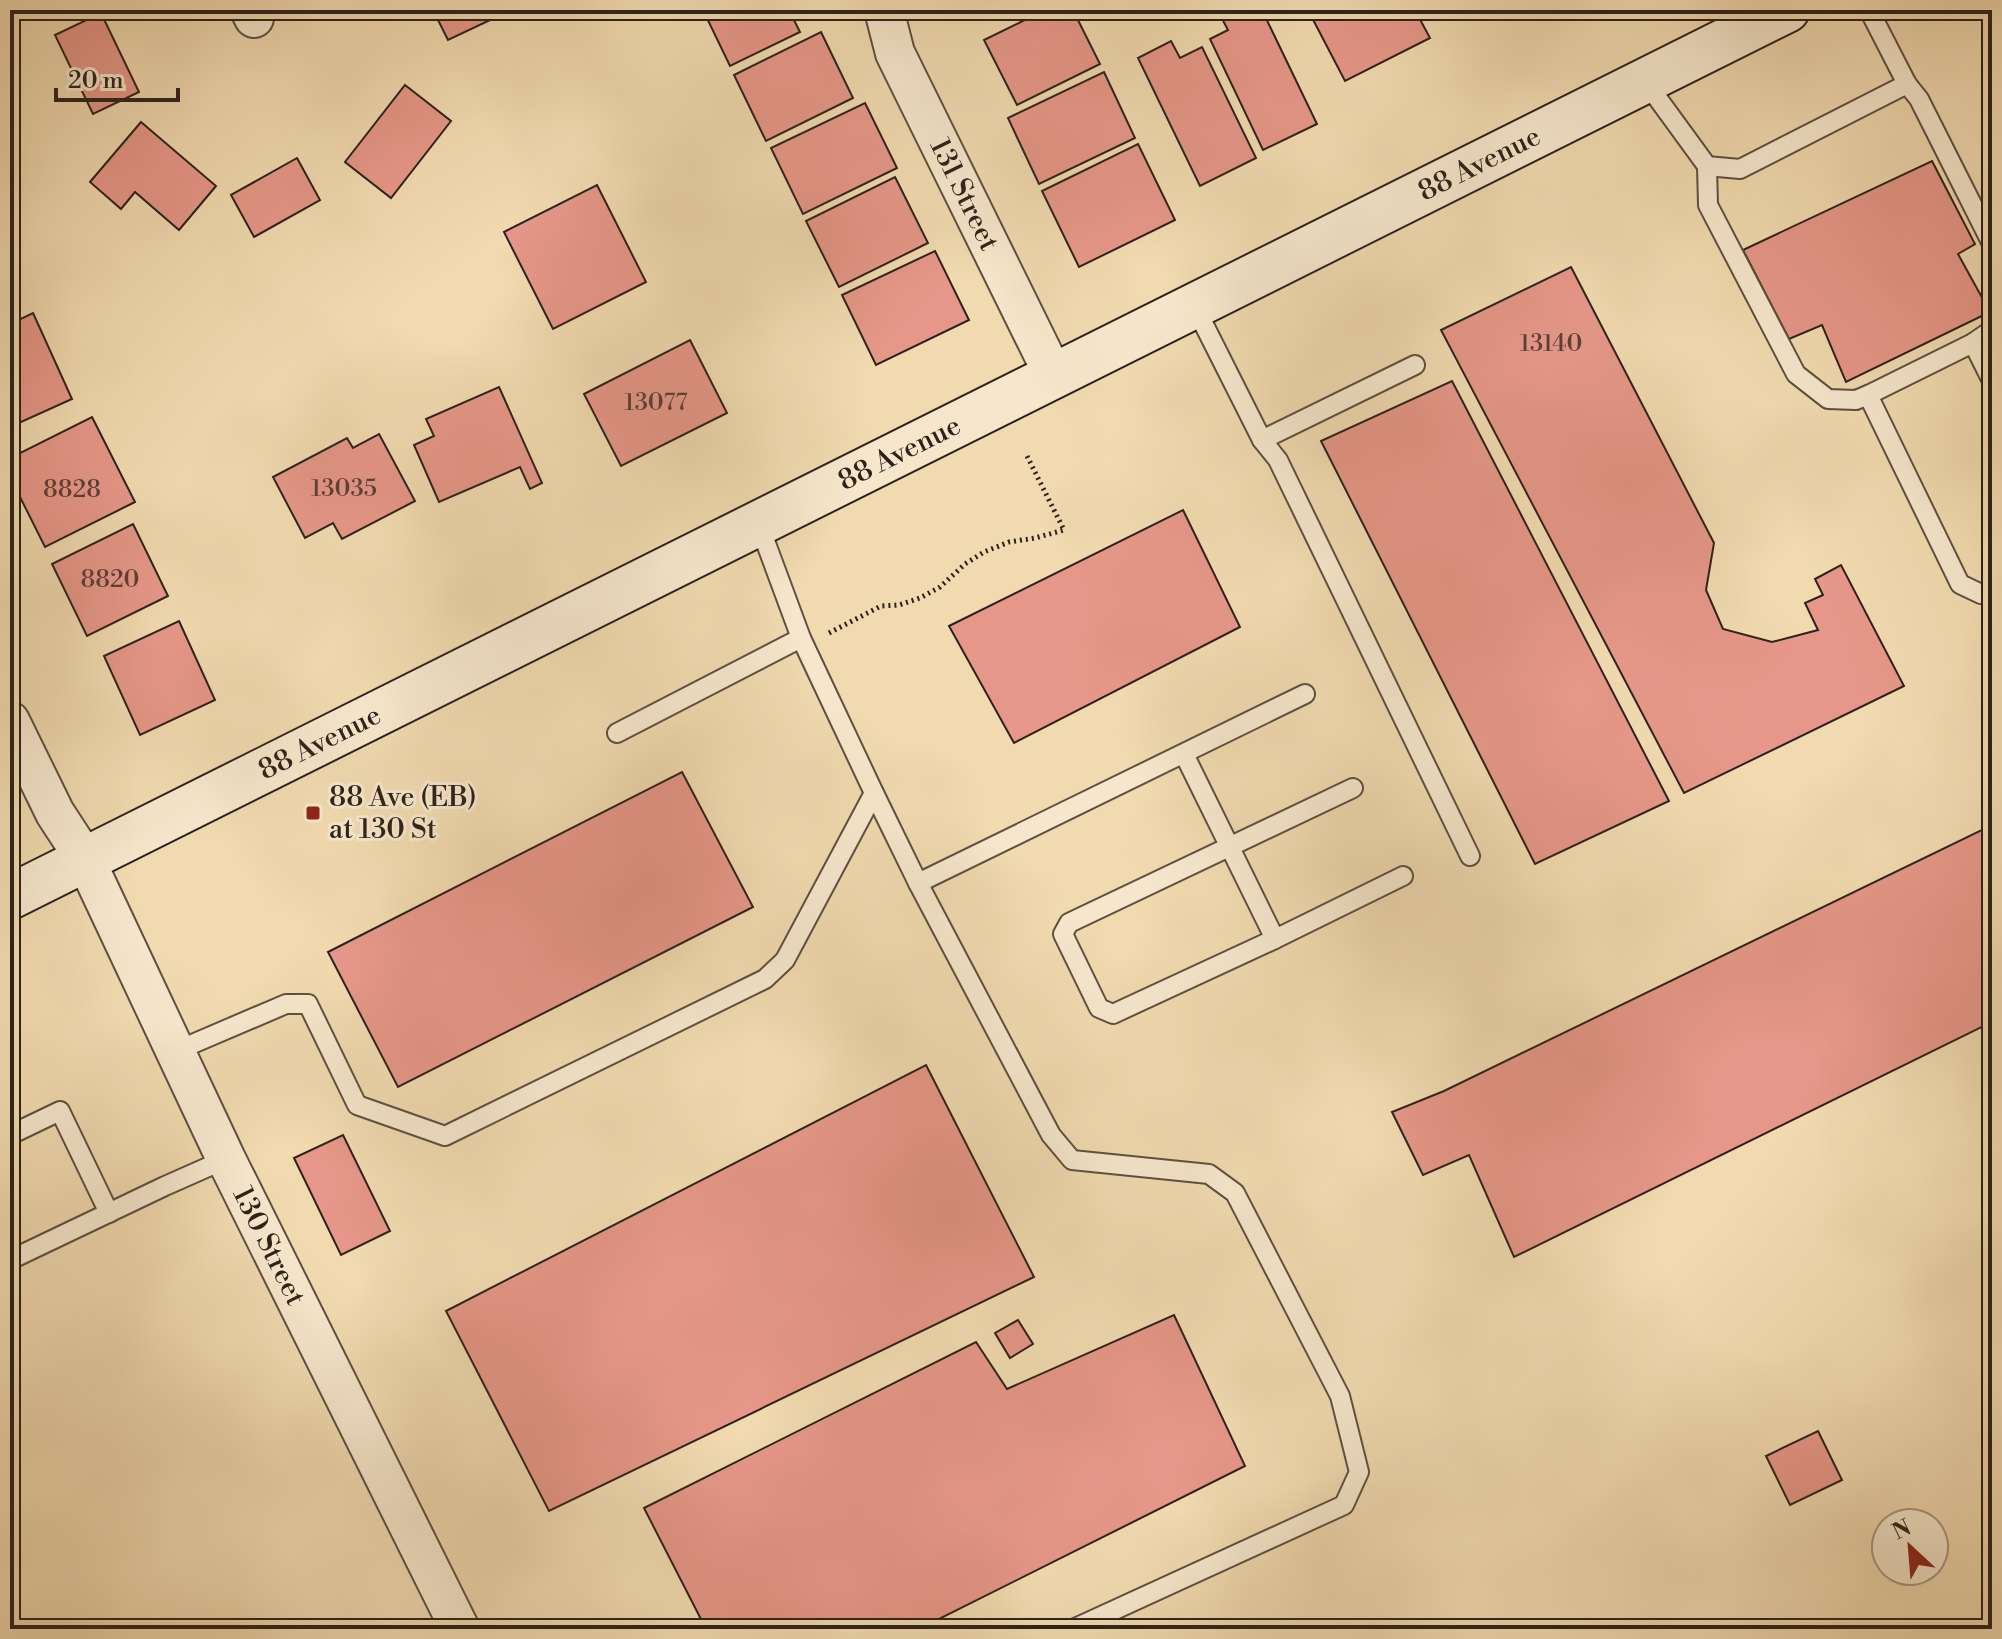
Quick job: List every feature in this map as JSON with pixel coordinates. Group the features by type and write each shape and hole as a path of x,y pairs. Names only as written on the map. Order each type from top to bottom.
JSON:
{"main road":[{"name":"88 Avenue","path":"10,897 1787,10"}],"street":[{"name":"131 Street","path":"884,10 895,53 1054,376"},
{"name":"130 Street","path":"10,721 55,813 85,859 226,1159 460,1629"}],"lane":[{"path":"1869,10 1907,84 1919,99 1992,244"},
{"path":"1645,81 1707,166 1708,205 1796,374 1828,399 1856,400 1868,395 1973,343 1992,330"},
{"path":"1707,166 1740,169 1907,84"},
{"path":"1194,305 1262,440 1278,460 1470,856"},
{"path":"1973,343 1992,381"},
{"path":"1262,440 1415,365"},
{"path":"1868,395 1960,584 1981,594 1992,589"},
{"path":"758,522 803,643 874,793 1051,1135 1072,1160 1209,1174 1235,1193 1340,1396 1359,1472 1344,1505 1073,1629"},
{"path":"617,733 803,643"},
{"path":"918,883 1305,694"},
{"path":"1184,754 1275,939"},
{"path":"1353,788 1069,923 1063,934 1099,1008 1113,1014 1403,876"},
{"path":"176,1051 286,1004 308,1004 357,1105 445,1136 765,979 785,960 874,793"},
{"path":"10,1135 60,1111 109,1213"},
{"path":"10,1260 226,1159"}],"path":[{"path":"803,643 881,606 899,605 920,598 940,587 965,564 984,552 1009,542 1064,530 1027,456"}],"building":[{"path":"433,10 507,10 507,12 448,40"},
{"path":"703,10 789,10 800,32 730,66"},
{"path":"1045,10 1073,10 1100,64 1017,105 984,40"},
{"path":"1220,10 1262,10 1317,124 1263,150 1210,39 1228,30"},
{"path":"1308,10 1415,10 1430,38 1345,81"},
{"path":"101,13 139,92 93,114 55,35"},
{"path":"821,32 853,98 766,141 734,75"},
{"path":"1171,41 1180,58 1202,47 1256,158 1200,186 1138,58"},
{"path":"1104,72 1135,138 1039,184 1008,118"},
{"path":"405,85 451,121 391,198 345,162"},
{"path":"865,103 897,168 803,214 771,148"},
{"path":"141,122 216,186 179,230 135,192 121,209 90,182"},
{"path":"1138,144 1175,220 1079,267 1042,191"},
{"path":"297,158 320,200 254,237 231,195"},
{"path":"1932,161 1975,244 1958,254 1990,312 1846,382 1822,325 1789,339 1743,250"},
{"path":"895,177 928,243 839,287 806,221"},
{"path":"597,185 646,282 553,329 504,232"},
{"path":"935,251 969,320 876,365 842,295"},
{"path":"1571,267 1714,543 1706,590 1723,629 1772,642 1818,630 1805,603 1823,595 1815,579 1841,565 1904,686 1684,793 1441,330"},
{"path":"10,268 20,291 10,295"},
{"path":"33,313 72,399 10,427 10,324"},
{"path":"690,340 727,413 621,466 584,394"},
{"path":"1452,381 1669,801 1535,864 1321,441"},
{"path":"499,387 542,483 530,489 520,467 439,502 414,445 434,436 426,419"},
{"path":"92,417 135,502 45,547 10,477 10,458"},
{"path":"379,434 415,501 342,539 333,523 305,538 273,477 347,438 353,448"},
{"path":"1183,510 1240,627 1014,743 949,626"},
{"path":"133,524 168,596 87,636 52,564"},
{"path":"179,621 215,700 140,735 104,656"},
{"path":"682,772 753,907 398,1087 328,952"},
{"path":"1992,825 1992,1022 1514,1257 1469,1155 1423,1175 1392,1112 1444,1091"},
{"path":"926,1065 1034,1277 549,1511 446,1311"},
{"path":"343,1135 390,1231 341,1255 294,1158"},
{"path":"1174,1315 1245,1466 919,1629 706,1629 644,1508 976,1342 1007,1389"},
{"path":"1018,1320 1033,1344 1010,1358 995,1333"},
{"path":"1818,1431 1842,1480 1790,1505 1766,1456"}],"place":[{"name":"88 Ave (EB) at 130 St","path":"313,813"}]}
